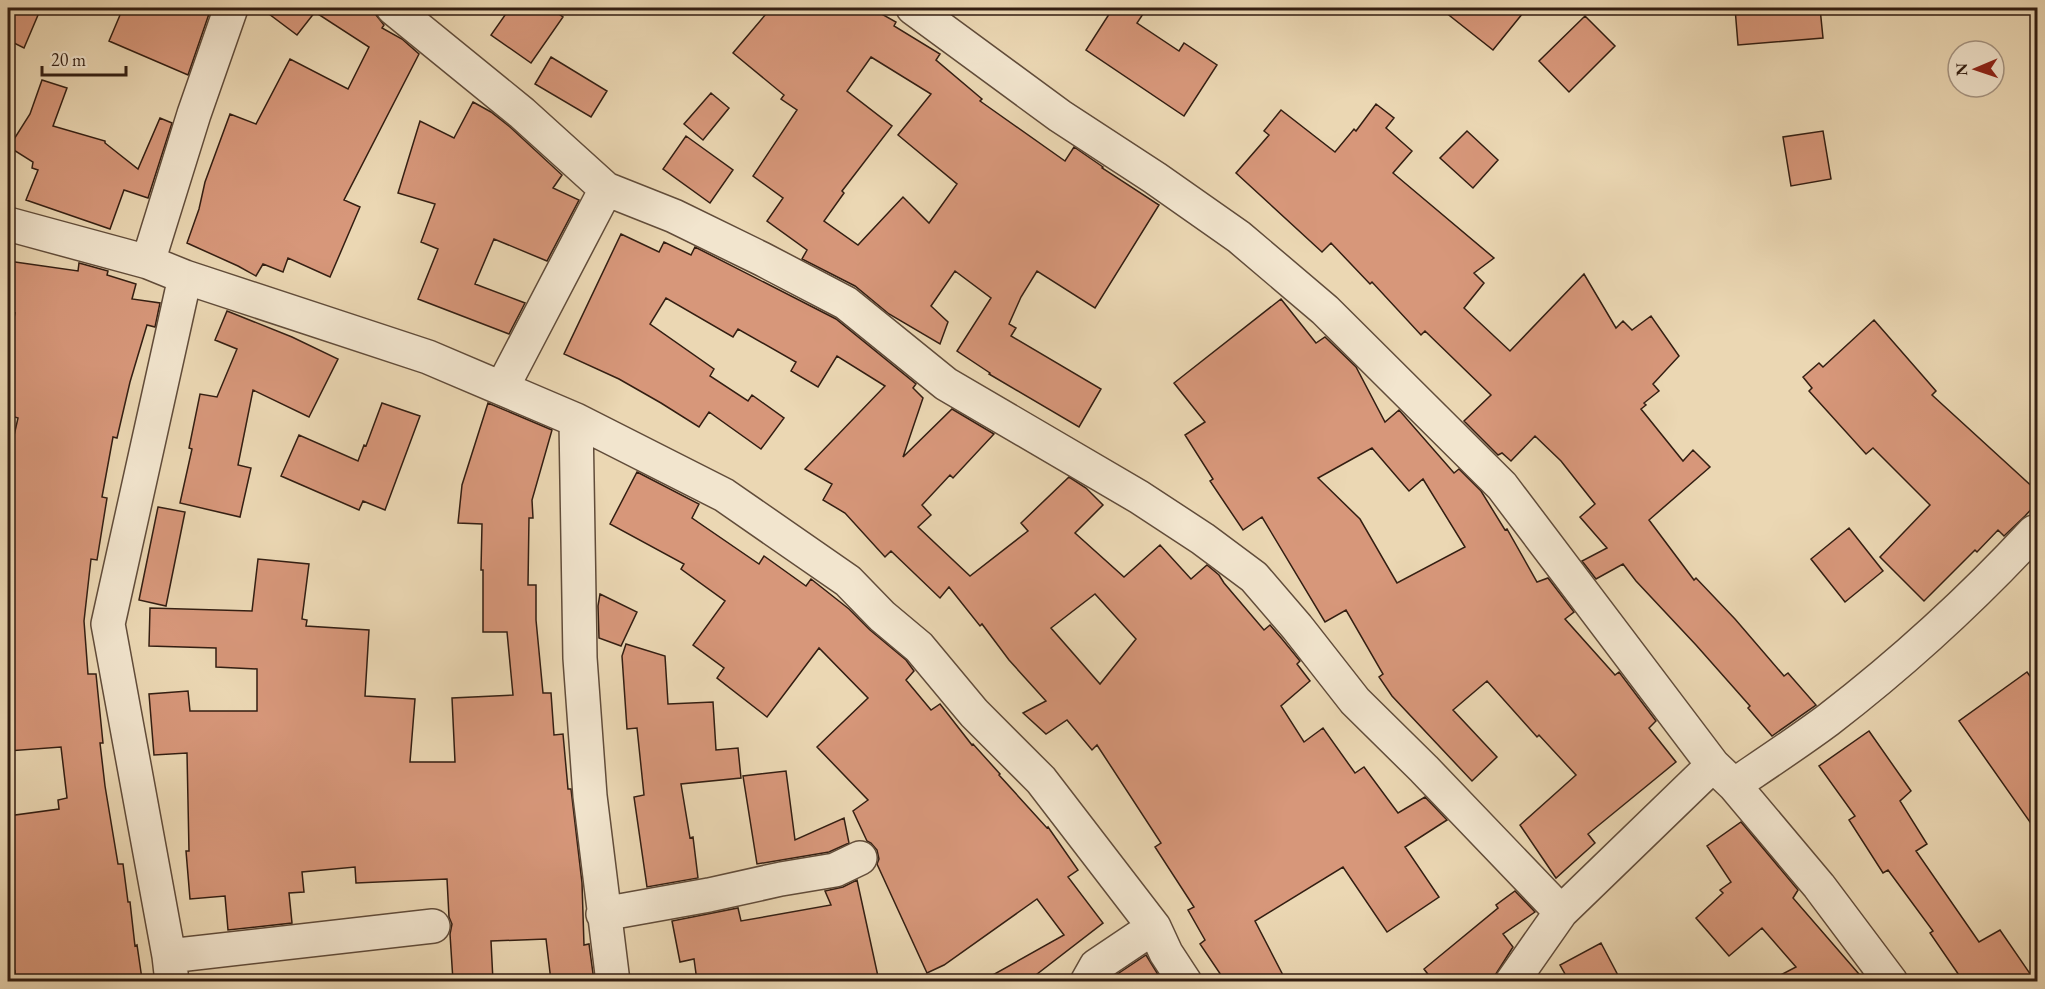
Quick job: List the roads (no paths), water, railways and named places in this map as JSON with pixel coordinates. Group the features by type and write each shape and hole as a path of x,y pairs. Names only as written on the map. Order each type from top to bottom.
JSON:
{"street":[{"path":"148,262 194,114 231,8"},
{"path":"393,8 522,113 606,189 674,216 846,303 946,384 1139,497 1203,539 1254,578 1355,701 1424,769 1561,912"},
{"path":"914,8 1060,116 1155,178 1239,237 1325,310 1502,486 1723,775 1819,886 1891,981"},
{"path":"502,388 606,189"},
{"path":"8,224 148,262 185,277 428,357 576,420 724,495 848,581 882,616 919,647 974,713 1041,780 1154,927 1166,953 1185,981"},
{"path":"185,277 108,624 171,969 433,926"},
{"path":"576,420 580,658 590,796 612,981"},
{"path":"1512,981 1561,912 1723,775 1827,720 1902,660 1991,579 2034,532"},
{"path":"603,914 835,870 860,858"},
{"path":"1088,981 1096,966 1154,927"}]}
